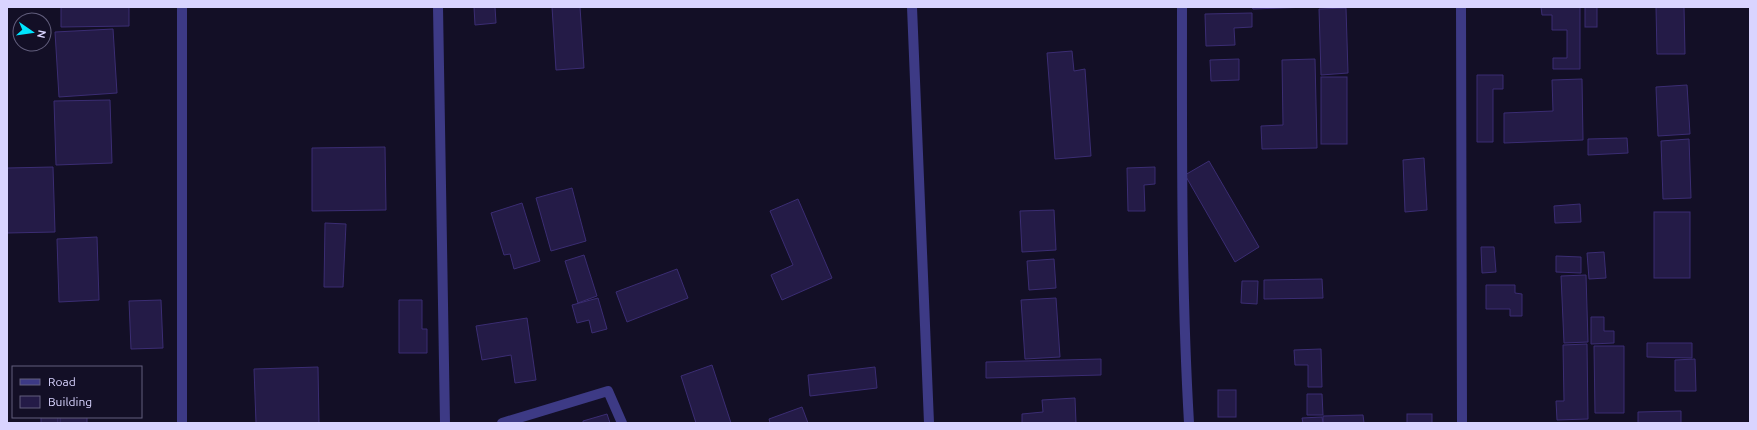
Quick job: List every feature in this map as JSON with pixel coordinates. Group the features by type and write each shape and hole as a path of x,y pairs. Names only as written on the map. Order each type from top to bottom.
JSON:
{"street":[{"path":"182,7 182,423"},
{"path":"438,7 445,423"},
{"path":"912,7 929,423"},
{"path":"1182,7 1186,371 1189,423"},
{"path":"1461,7 1462,423"},
{"path":"502,423 608,391 622,423"}],"building":[{"path":"61,7 129,7 129,26 61,27"},
{"path":"474,7 495,7 496,23 475,25"},
{"path":"552,7 580,7 584,68 556,70"},
{"path":"1252,7 1310,7 1253,9"},
{"path":"1541,7 1580,7 1580,69 1553,69 1553,58 1567,58 1567,30 1552,30 1552,15 1542,15"},
{"path":"1585,7 1597,7 1597,27 1585,27"},
{"path":"1656,7 1684,7 1685,54 1657,54"},
{"path":"1346,8 1348,73 1321,75 1319,9"},
{"path":"1252,13 1252,27 1234,28 1235,45 1206,46 1205,14"},
{"path":"113,29 117,93 59,97 55,32"},
{"path":"1072,51 1074,71 1085,69 1091,156 1055,159 1047,53"},
{"path":"1239,59 1239,80 1211,81 1210,60"},
{"path":"1315,59 1317,148 1262,149 1261,126 1283,125 1282,60"},
{"path":"1477,75 1503,75 1503,89 1493,89 1493,142 1477,142"},
{"path":"1321,77 1347,77 1347,144 1321,144"},
{"path":"1582,79 1583,140 1504,143 1504,113 1553,111 1552,80"},
{"path":"1687,85 1690,134 1658,136 1656,87"},
{"path":"110,100 112,163 56,165 54,101"},
{"path":"1627,138 1628,153 1588,155 1588,139"},
{"path":"1689,139 1691,198 1663,199 1661,141"},
{"path":"385,147 386,210 312,211 312,148"},
{"path":"1424,158 1427,210 1405,212 1403,160"},
{"path":"1209,161 1259,247 1235,262 1185,175"},
{"path":"53,167 55,232 7,233 7,168"},
{"path":"1155,167 1155,184 1144,185 1145,211 1128,211 1127,168"},
{"path":"572,188 586,241 551,251 536,198"},
{"path":"798,199 832,278 782,300 771,275 793,265 770,211"},
{"path":"522,203 540,261 514,269 510,254 504,255 491,213"},
{"path":"1580,204 1581,222 1555,223 1554,206"},
{"path":"1054,210 1056,250 1022,252 1020,211"},
{"path":"1654,212 1690,212 1690,278 1654,278"},
{"path":"325,223 346,224 343,287 324,287"},
{"path":"97,237 99,300 59,302 57,239"},
{"path":"1481,247 1494,247 1496,272 1482,273"},
{"path":"1604,252 1606,278 1589,279 1587,253"},
{"path":"584,255 597,296 578,303 565,261"},
{"path":"1556,256 1581,257 1581,273 1556,272"},
{"path":"1054,259 1056,288 1029,290 1027,261"},
{"path":"677,269 688,298 627,322 616,292"},
{"path":"1586,275 1588,342 1564,343 1561,276"},
{"path":"1322,279 1323,298 1264,299 1264,280"},
{"path":"1242,281 1258,281 1257,304 1241,303"},
{"path":"1486,285 1515,285 1515,293 1522,294 1522,316 1510,316 1510,309 1486,309"},
{"path":"598,298 607,329 592,333 589,320 577,323 572,305"},
{"path":"1056,298 1060,357 1025,359 1021,300"},
{"path":"161,300 163,348 131,349 129,301"},
{"path":"399,300 422,300 422,329 427,329 427,353 399,353"},
{"path":"1591,317 1604,317 1604,331 1614,331 1614,343 1591,344"},
{"path":"527,318 536,380 515,383 511,355 482,360 476,326"},
{"path":"1647,343 1692,343 1692,358 1647,357"},
{"path":"1587,344 1588,419 1557,420 1556,401 1564,401 1563,345"},
{"path":"1594,346 1624,346 1624,413 1595,413"},
{"path":"1321,349 1322,387 1308,387 1308,365 1295,365 1294,350"},
{"path":"1101,359 1101,375 986,378 986,362"},
{"path":"1695,359 1696,391 1675,391 1675,360"},
{"path":"712,365 731,423 696,423 681,376"},
{"path":"318,367 319,423 256,423 254,369"},
{"path":"875,367 877,388 810,396 808,375"},
{"path":"1218,390 1236,390 1236,417 1218,417"},
{"path":"1307,394 1322,394 1323,415 1307,415"},
{"path":"1075,398 1076,423 1022,423 1022,414 1043,412 1042,400"},
{"path":"802,407 808,423 770,423 769,419"},
{"path":"1681,411 1681,423 1638,423 1638,412"},
{"path":"607,414 610,423 583,423 583,421"},
{"path":"1407,414 1432,414 1432,423 1407,423"},
{"path":"1363,415 1364,423 1323,423 1323,416"},
{"path":"1322,417 1323,423 1303,423 1302,418"},
{"path":"41,418 58,418 58,423 41,423"},
{"path":"60,418 87,418 87,423 60,423"}]}
